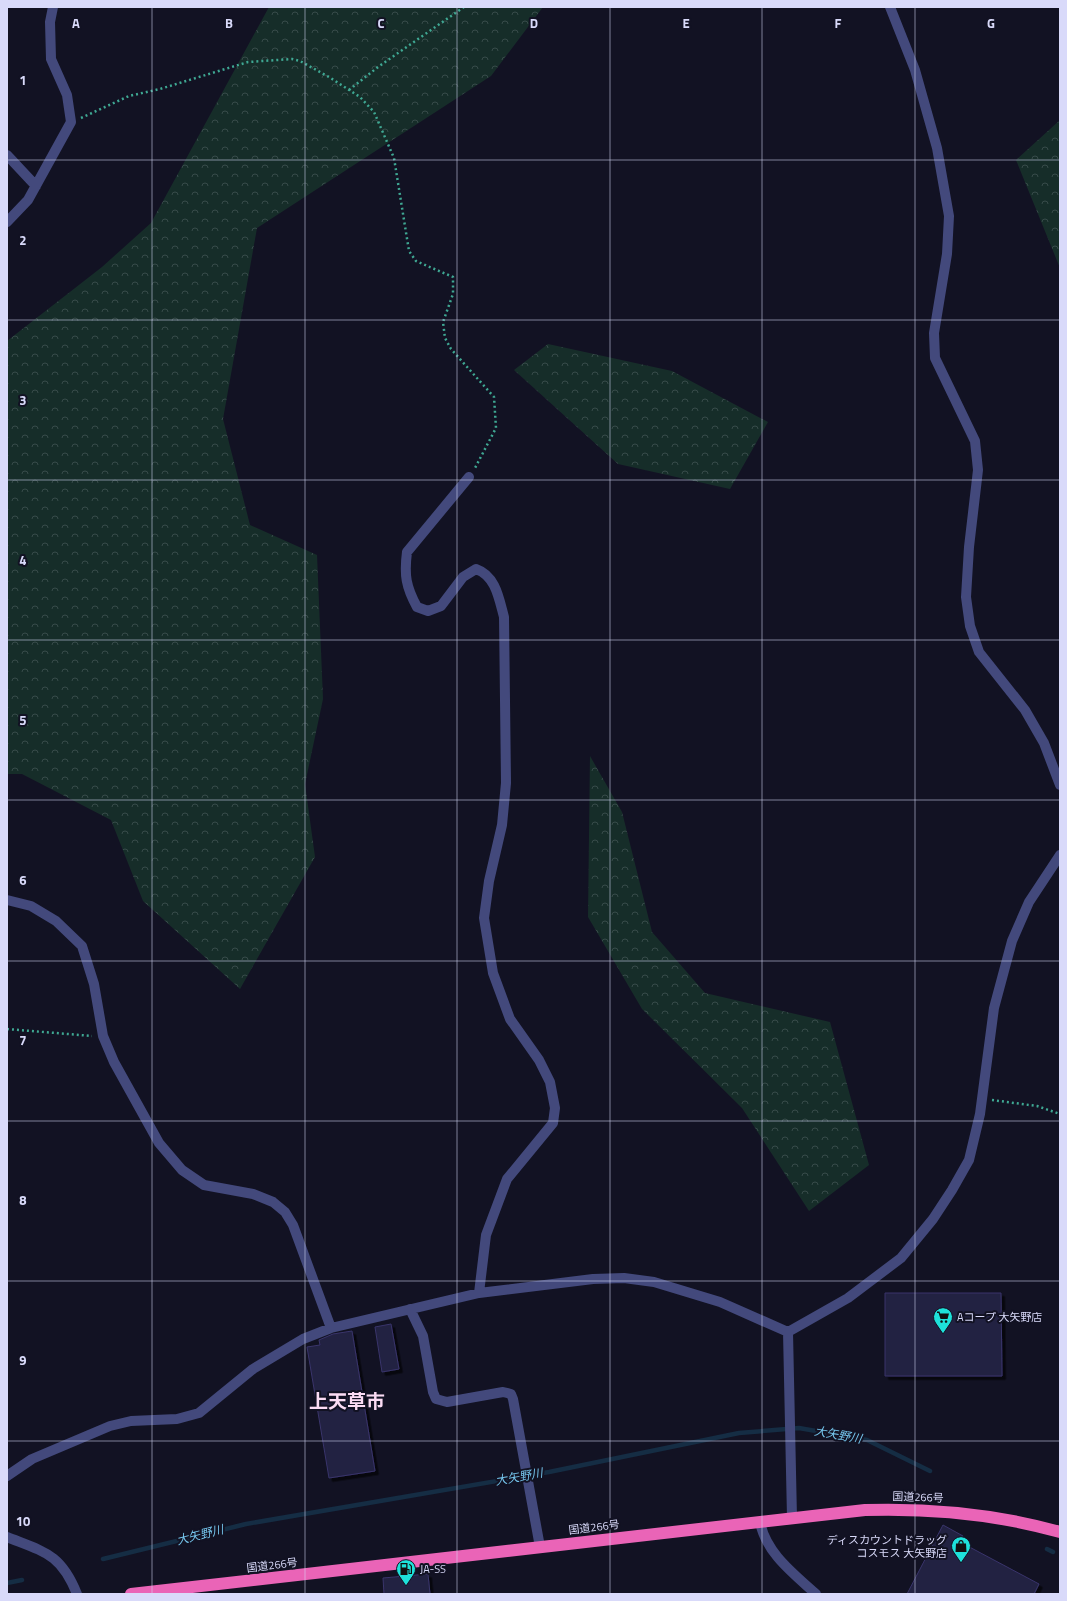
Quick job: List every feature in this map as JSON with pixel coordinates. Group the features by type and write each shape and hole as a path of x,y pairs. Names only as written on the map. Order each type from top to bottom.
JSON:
{"highway":[{"name":"国道266号","path":"131,1594 865,1510 909,1508 984,1515 1034,1524 1060,1532"}],"street":[{"path":"7,222 28,200 71,122 67,94 51,59 50,22 53,7"},
{"path":"890,7 915,70 937,148 948,216 947,254 934,339 935,358 975,441 978,470 969,547 966,597 970,626 979,652 1025,710 1044,743 1060,785"},
{"path":"7,155 36,186"},
{"path":"469,477 407,552 406,564 408,590 417,607 428,611 440,606 463,576 476,569 485,573 498,591 504,617 506,783 502,825 489,881 484,918 492,973 510,1019 539,1060 550,1082 555,1108 553,1123 507,1179 486,1236 479,1293"},
{"path":"788,1332 848,1298 901,1258 924,1230 952,1190 969,1160 980,1114 994,1008 1012,941 1029,902 1060,855"},
{"path":"7,900 30,906 56,920 82,946 94,984 103,1036 114,1062 159,1143 182,1170 204,1185 253,1194 273,1202 285,1212 293,1225 331,1328"},
{"path":"7,1476 32,1459 110,1426 131,1421 177,1419 199,1413 253,1369 303,1339 331,1328 479,1293 593,1279 624,1278 654,1282 720,1302 788,1332"},
{"path":"410,1309 423,1336 433,1392 436,1399 447,1402 503,1392 510,1394 513,1399 540,1547"},
{"path":"788,1332 792,1518"},
{"path":"760,1522 762,1535 772,1551 816,1594"},
{"path":"7,1537 46,1552 58,1560 70,1576 77,1594"}],"path":[{"path":"349,90 378,67 464,7"},
{"path":"71,122 129,96 160,89 248,62 292,59 300,61 360,97 374,112 394,158 409,251 416,261 453,278 453,294 443,322 445,338 451,349 494,397 496,428 491,441 469,477"},
{"path":"7,1029 103,1036"},
{"path":"981,1098 1037,1106 1060,1114"}],"green space":[{"path":"269,7 543,7 491,76 257,228 223,419 250,525 317,555 323,699 305,784 315,857 240,989 143,901 111,820 22,774 7,774 7,341 102,267 151,223"},
{"path":"1060,120 1060,268 1016,160"},
{"path":"548,344 672,371 768,422 730,489 618,464 514,370"},
{"path":"590,756 622,812 652,932 705,993 830,1022 869,1165 809,1211 742,1108 642,1009 588,917"}],"building":[{"name":"Aコープ 大矢野店","path":"885,1293 1001,1293 1002,1376 885,1376"},
{"path":"391,1324 399,1369 382,1372 375,1327"},
{"path":"352,1331 375,1471 329,1478 307,1347 320,1345 319,1340 333,1334"},
{"name":"ディスカウントドラッグ コスモス 大矢野店","path":"943,1525 963,1536 960,1542 1039,1584 1034,1594 907,1594"},
{"name":"JA-SS","path":"428,1574 430,1594 384,1594 383,1578"}],"waterway":[{"name":"大矢野川","path":"103,1559 246,1524 549,1472 739,1433 799,1428 867,1440 930,1471"},
{"name":"大矢野川","path":"1047,1549 1053,1552"},
{"name":"大矢野川","path":"7,1583 22,1580"}],"place":[{"name":"Aコープ 大矢野店","path":"943,1334"},
{"name":"ディスカウントドラッグ コスモス 大矢野店","path":"961,1563"},
{"name":"JA-SS","path":"406,1586"}],"district":[{"name":"上天草市","path":"347,1401"}]}
